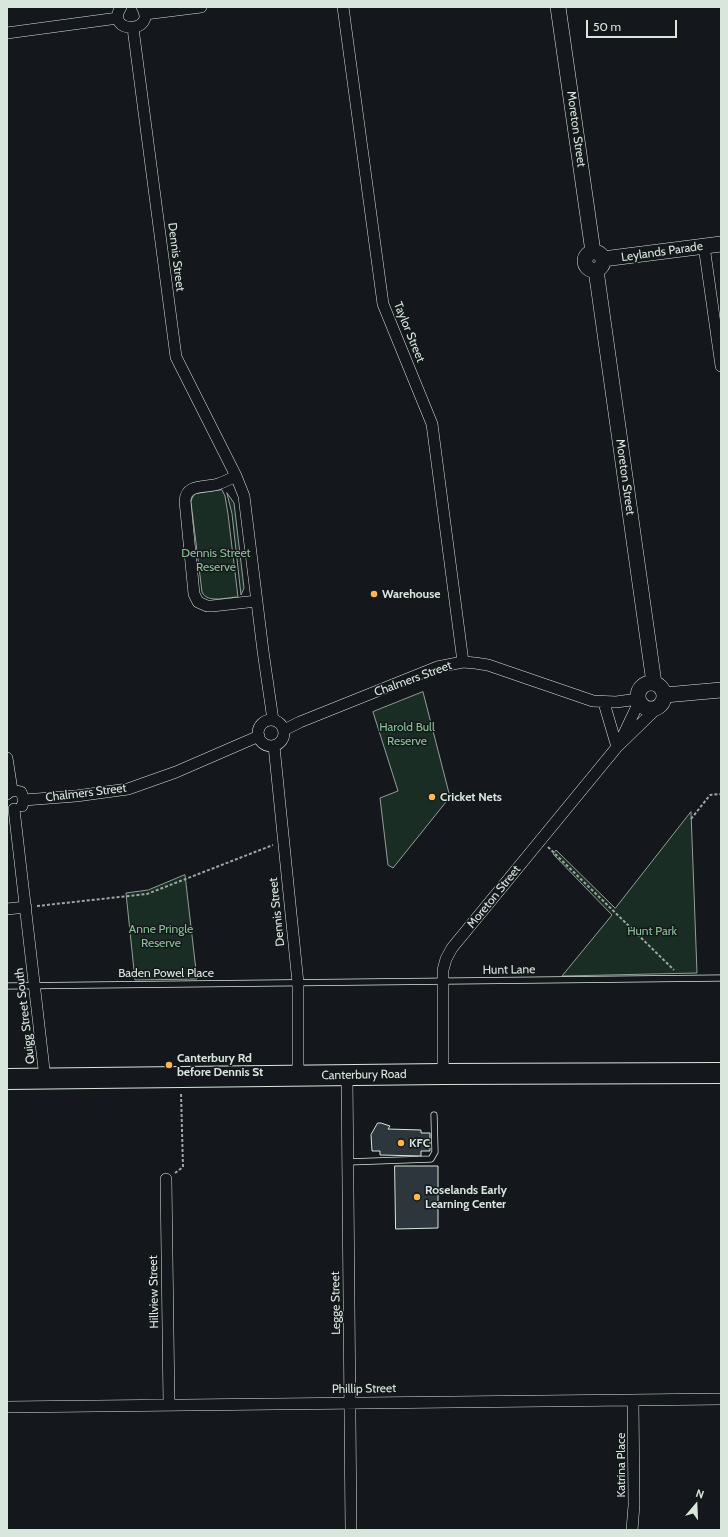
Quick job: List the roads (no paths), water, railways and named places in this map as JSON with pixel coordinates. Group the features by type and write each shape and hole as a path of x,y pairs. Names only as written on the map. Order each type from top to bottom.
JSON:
{"highway":[{"name":"Canterbury Road","path":"7,1079 721,1072"}],"street":[{"path":"7,33 120,12 122,25 129,28 134,28 143,22 143,11 201,7"},
{"name":"Taylor Street","path":"343,7 382,304 432,424 463,662"},
{"name":"Moreton Street","path":"558,7 597,260 654,683"},
{"name":"Dennis Street","path":"134,28 176,356 236,476 244,496 273,720"},
{"name":"Leylands Parade","path":"597,260 721,244"},
{"path":"704,246 721,366"},
{"path":"236,476 218,484 192,489 186,495 185,501 194,594 198,602 207,606 257,601"},
{"name":"Chalmers Street","path":"284,730 300,722 437,667 463,662 488,666 580,698 604,703 638,701"},
{"path":"654,683 662,689 665,695 663,703 656,709 648,710 638,701 639,690 646,684 654,683"},
{"path":"665,695 721,690"},
{"name":"Moreton Street","path":"617,747 638,701"},
{"path":"604,703 617,747"},
{"name":"Moreton Street","path":"443,1074 443,970 446,959 452,948 617,747 656,709"},
{"path":"269,720 273,720 280,723 285,734 281,742 274,746 266,745 258,736 261,724 269,720"},
{"name":"Chalmers Street","path":"24,800 76,796 128,789 176,772 258,736"},
{"name":"Dennis Street","path":"274,746 298,983 298,1076"},
{"path":"7,758 10,792 21,792 24,800 19,808 10,807"},
{"name":"Quigg Street South","path":"10,807 26,907 45,1078"},
{"path":"7,909 26,907"},
{"name":"Legge Street","path":"347,1076 352,1530"},
{"name":"Hillview Street","path":"166,1179 169,1405"},
{"name":"Phillip Street","path":"7,1407 721,1399"},
{"name":"Katrina Place","path":"632,1530 634,1505 633,1400"}],"lane":[{"name":"Hunt Lane","path":"298,983 721,978"},
{"name":"Baden Powel Place","path":"7,986 298,983"},
{"path":"348,1162 431,1159 435,1152 434,1115"}],"place":[{"name":"Warehouse","path":"374,594"},
{"name":"Cricket Nets","path":"432,797"},
{"name":"Canterbury Rd before Dennis St","path":"169,1065"},
{"name":"KFC","path":"401,1143"},
{"name":"Roselands Early Learning Center","path":"417,1197"}],"park label":[{"name":"Dennis Street Reserve","path":"216,560"},
{"name":"Harold Bull Reserve","path":"407,734"},
{"name":"Hunt Park","path":"652,931"},
{"name":"Anne Pringle Reserve","path":"161,936"}]}
